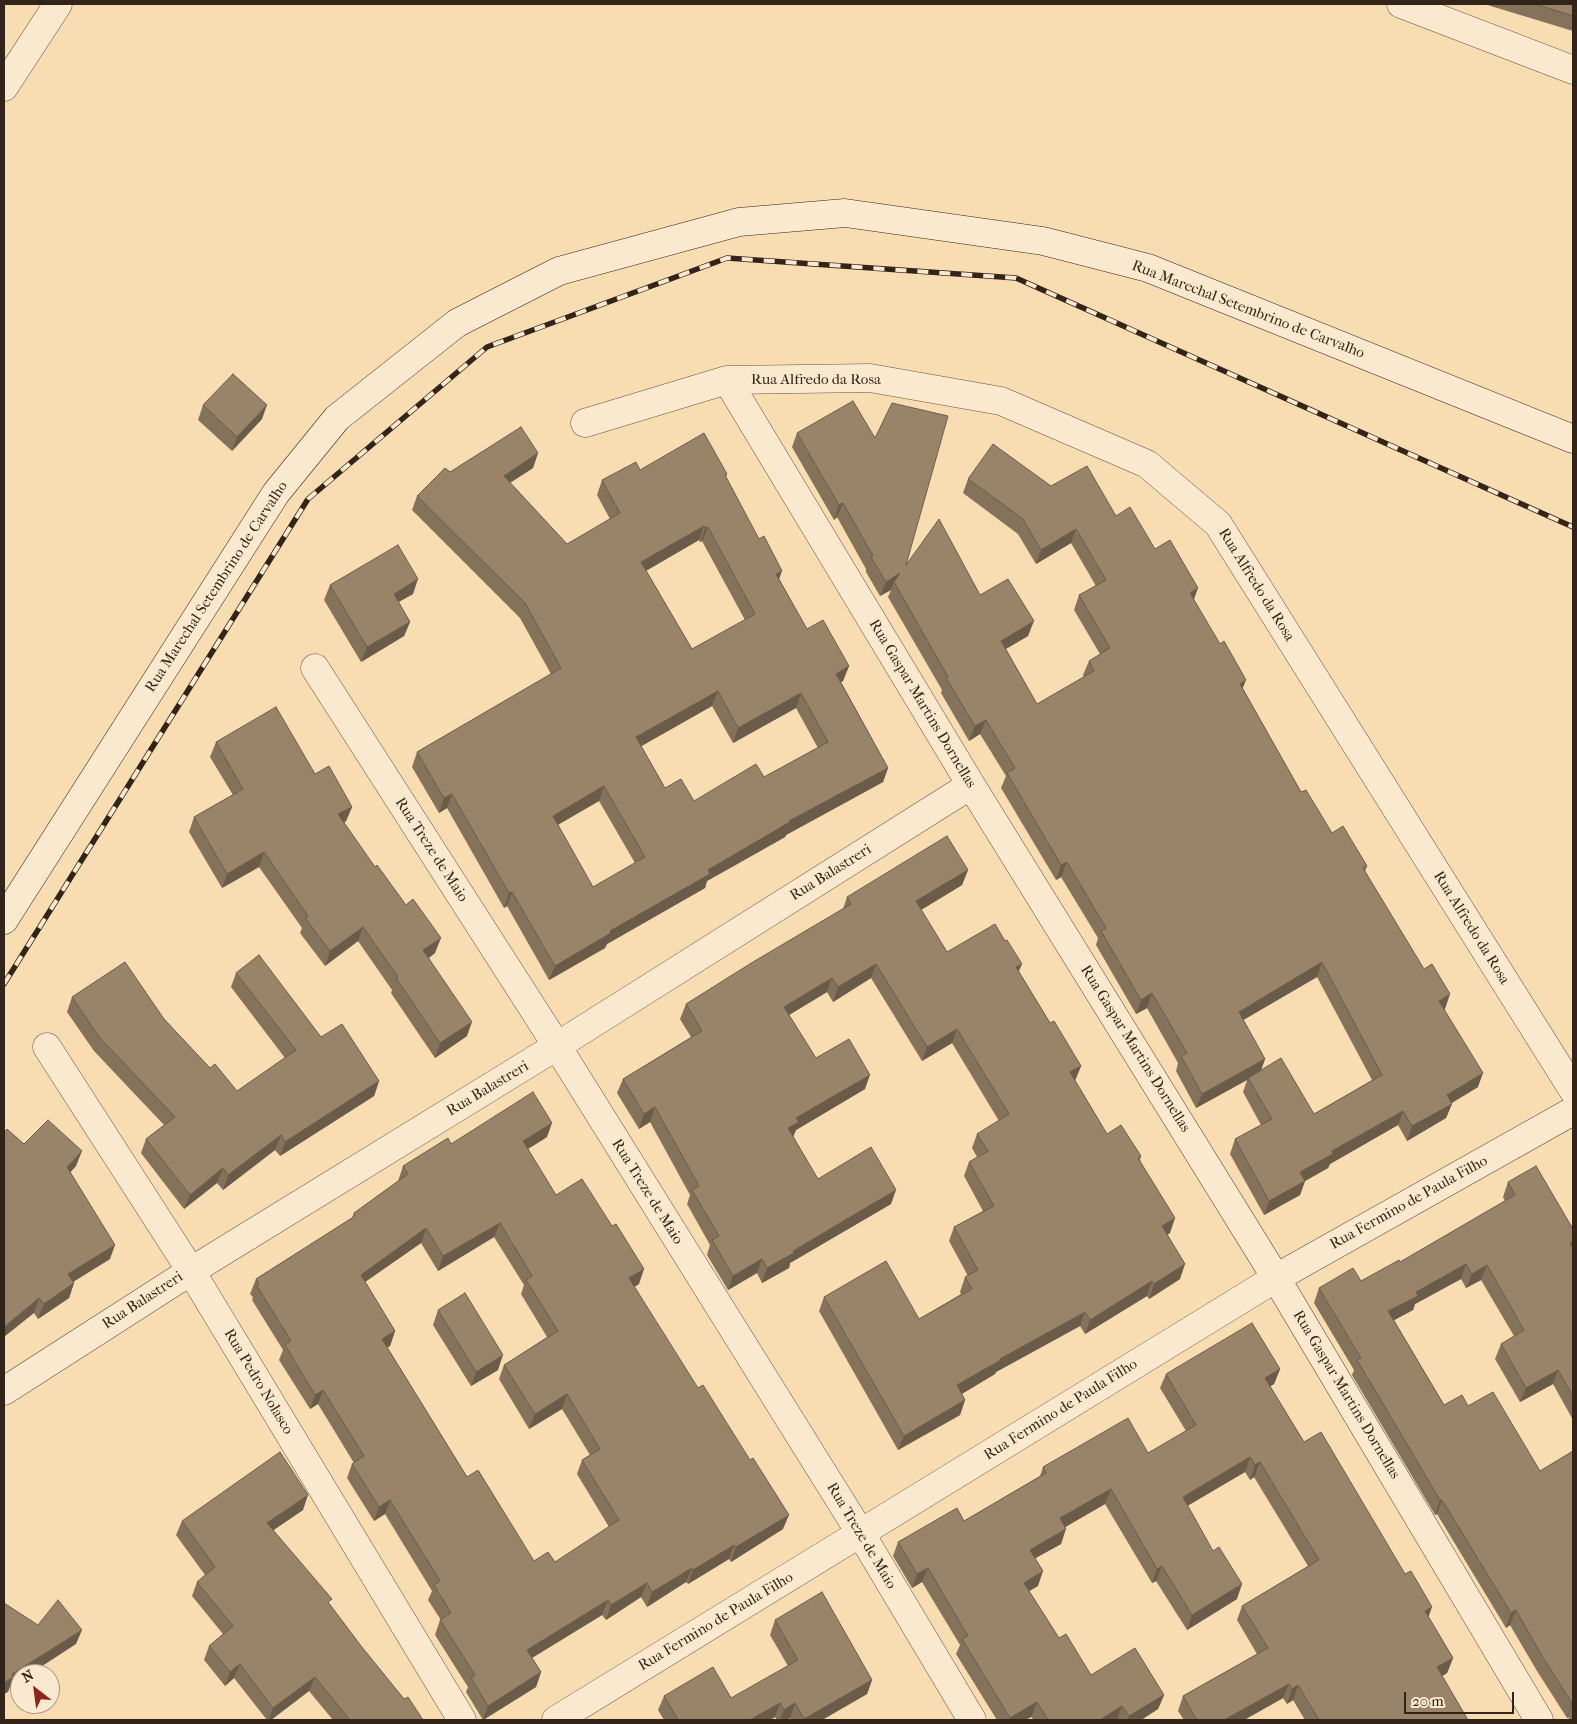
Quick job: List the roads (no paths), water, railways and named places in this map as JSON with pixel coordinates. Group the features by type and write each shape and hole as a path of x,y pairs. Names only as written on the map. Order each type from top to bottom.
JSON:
{"street":[{"path":"4,87 58,4"},
{"path":"1409,5 1573,70"},
{"name":"Rua Marechal Setembrino de Carvalho","path":"7,907 276,493 337,418 457,323 559,271 739,222 845,213 1043,241 1148,268 1573,439"},
{"name":"Rua Alfredo da Rosa","path":"585,423 727,380 870,378 1001,401 1147,464 1218,524 1573,1090"},
{"name":"Rua Gaspar Martins Dornellas","path":"727,380 971,785 1276,1278 1539,1720"},
{"name":"Rua Treze de Maio","path":"315,668 557,1046 861,1534 972,1720"},
{"name":"Rua Balastreri","path":"4,1391 191,1270 557,1046 971,785"},
{"name":"Rua Pedro Nolasco","path":"47,1047 191,1270 462,1720"},
{"name":"Rua Fermino de Paula Filho","path":"556,1720 1276,1278 1573,1111"}],"railway":[{"path":"4,984 308,499 487,347 727,258 1016,278 1573,527"}]}
